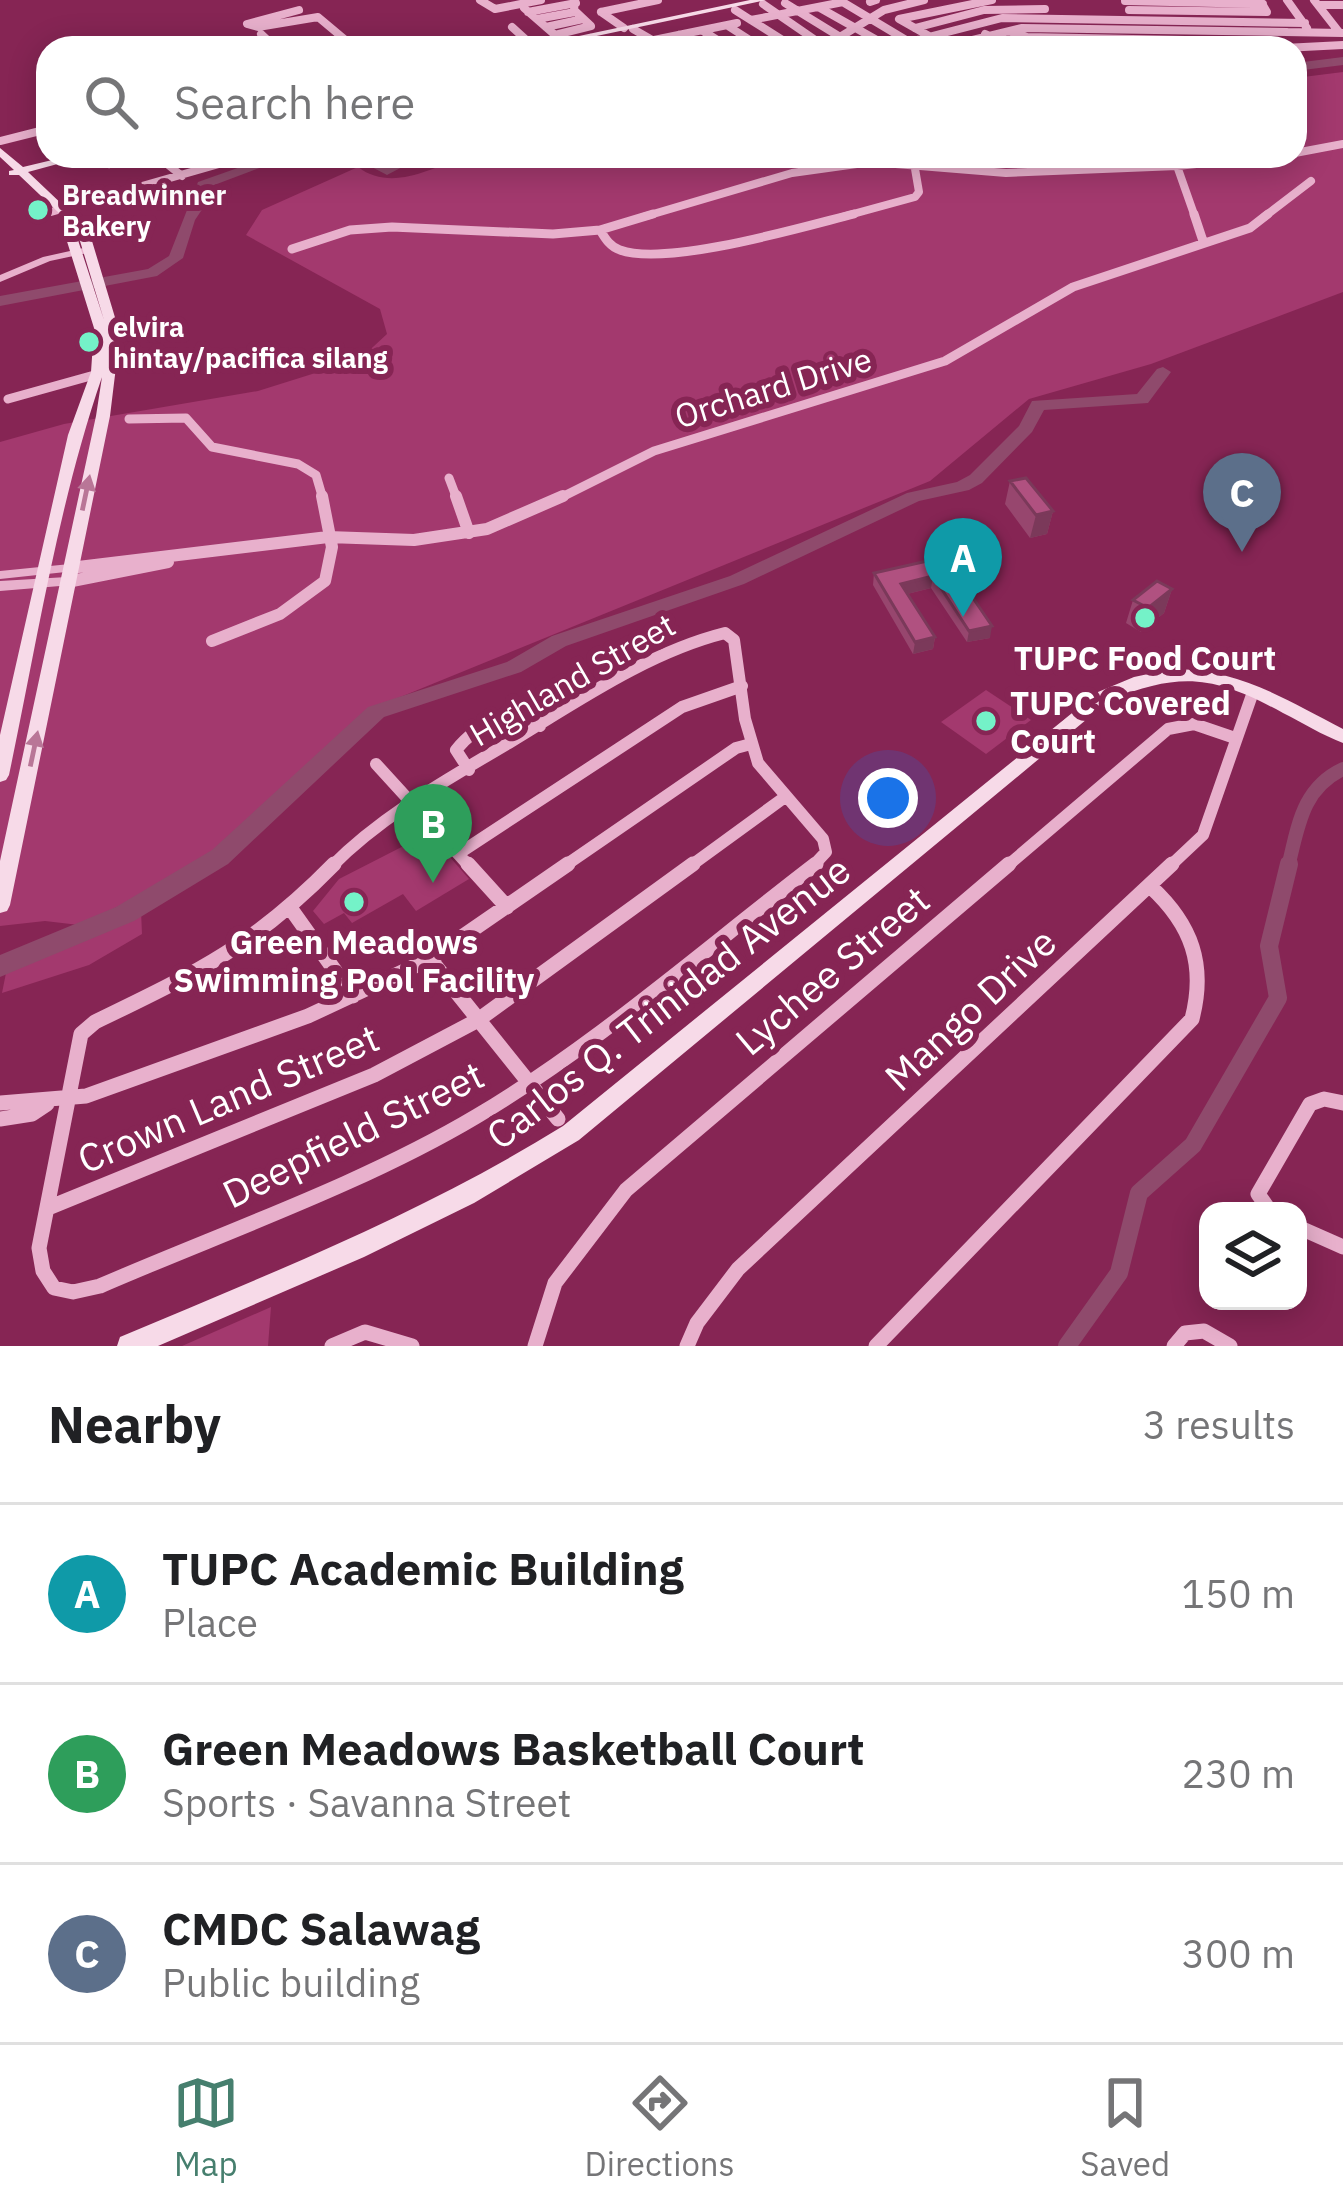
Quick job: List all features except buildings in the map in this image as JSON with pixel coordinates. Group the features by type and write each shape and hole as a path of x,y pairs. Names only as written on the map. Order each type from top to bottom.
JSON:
{"main road":[{"path":"594,36 764,4"},
{"path":"0,151 16,172"},
{"path":"0,162 58,210 85,255 114,334 0,905"},
{"path":"16,172 36,167"},
{"path":"0,775 75,434 104,372"},
{"name":"Carlos Q. Trinidad Avenue","path":"129,1346 437,1211 510,1174 571,1133 1104,696 1169,672 1208,673 1343,737"}],"street":[{"path":"481,1 496,0"},
{"path":"481,1 495,9 541,0"},
{"path":"602,0 602,11 628,36"},
{"path":"602,11 658,0"},
{"path":"764,4 804,0"},
{"path":"785,3 837,36 884,10 924,0"},
{"path":"929,36 899,19 992,0"},
{"path":"1040,0 1047,14"},
{"path":"1287,0 1317,44"},
{"path":"751,20 842,1 899,36"},
{"path":"872,1 884,10"},
{"path":"915,28 984,10 1090,19 1127,8 1267,13 1261,2"},
{"path":"1316,3 1343,10"},
{"path":"1316,3 1342,30"},
{"path":"519,4 557,36"},
{"path":"764,4 806,36"},
{"path":"528,12 575,5"},
{"path":"537,20 575,5"},
{"path":"575,5 590,27 575,36"},
{"path":"819,7 867,36"},
{"path":"1127,8 1305,23"},
{"path":"299,10 247,24 255,27 318,17 341,36"},
{"path":"735,10 776,36"},
{"path":"1324,14 1343,10"},
{"path":"719,12 747,36"},
{"path":"935,36 1002,18 1047,14"},
{"path":"698,16 716,28"},
{"path":"1090,19 1097,36"},
{"path":"546,27 583,20"},
{"path":"676,21 692,32"},
{"path":"656,25 675,36 732,24"},
{"path":"512,27 521,36"},
{"path":"978,36 1004,29 1024,36"},
{"path":"624,30 641,36"},
{"path":"702,30 711,36"},
{"path":"1044,36 1342,30"},
{"path":"1265,36 1287,32"},
{"path":"1096,33 1149,36"},
{"path":"984,34 989,36"},
{"path":"1307,45 1343,45"},
{"path":"0,141 36,132"},
{"path":"1307,151 1343,144"},
{"path":"172,168 180,175"},
{"path":"180,175 195,168"},
{"path":"58,210 205,168"},
{"path":"292,249 350,230 392,226 553,234 600,230 792,173 828,168"},
{"path":"600,230 610,245 626,252 707,248 915,197 920,191 915,168"},
{"path":"950,168 987,173 1123,168"},
{"path":"1178,168 1203,241"},
{"name":"Orchard Drive","path":"0,586 328,537 414,540 470,532 542,509 593,478 654,451 945,361 1073,286 1250,228 1311,181"},
{"path":"0,280 46,259 85,255"},
{"path":"8,399 104,372"},
{"path":"129,419 179,415 192,421 212,447 312,469 328,537 331,570 324,584 254,629 212,641"},
{"path":"448,478 470,532"},
{"name":"Orchard Drive","path":"0,575 43,579"},
{"name":"Highland Street","path":"67,1100 80,1034 95,1022 212,967 291,909 362,838 617,678 704,635 725,633 734,640 742,686"},
{"path":"458,854 682,707 742,686 758,764 785,797"},
{"name":"Mango Drive","path":"687,1346 697,1323 738,1269 1203,835 1253,692"},
{"path":"469,770 456,750 478,729 520,717 540,726"},
{"name":"Lychee Street","path":"536,1346 555,1283 626,1190 1168,729 1194,724 1235,738"},
{"path":"0,1103 67,1100 353,996 430,959 736,748 751,744"},
{"path":"376,764 506,907"},
{"name":"Deepfield Street","path":"48,1208 39,1248 43,1271 54,1288 73,1292 100,1286 254,1220 474,1118 529,1083 818,863 826,852 820,828 785,797"},
{"name":"Crown Land Street","path":"48,1208 374,1075 478,1020 785,797"},
{"path":"876,1346 1192,1019 1200,995 1196,948 1172,904 1151,887"},
{"path":"291,909 353,996"},
{"path":"430,959 558,1119"},
{"path":"1264,1202 1258,1194 1310,1104 1324,1099 1343,1103"},
{"path":"48,1208 67,1100"},
{"path":"0,1119 32,1114 47,1103"},
{"path":"1307,1231 1343,1247"},
{"path":"1174,1346 1185,1333 1204,1331 1230,1346"},
{"path":"332,1346 365,1332 412,1346"}],"shaded area":[{"path":"1343,72 1343,292 1151,364 1029,399 930,481 371,709 209,854 145,894 79,925 45,921 0,926 0,442 64,424 258,391 360,359 387,334 380,309 246,235 262,210 356,168 396,178 432,168 1307,168 1307,76"},
{"name":"TUPC Covered Court","path":"986,690 1031,720 986,754 941,722"},
{"path":"429,833 469,879 416,911 403,894 352,923 344,913 324,924 313,911 339,879"},
{"path":"141,911 142,934 89,965 2,993 7,968"},
{"path":"271,1307 268,1346 182,1346"}],"waterway":[{"path":"1307,66 1343,61"},
{"path":"0,301 152,273 176,258 203,185 250,168"},
{"path":"381,168 393,168"},
{"path":"0,966 125,914 220,857 376,712 514,667 559,641 737,580 913,497 963,486 976,479 1026,428 1038,405 1142,399 1163,372"},
{"path":"1288,867 1310,798 1343,769"},
{"path":"1067,1346 1119,1273 1139,1193 1193,1145 1278,998 1269,946 1289,864"}],"place":[{"name":"Breadwinner Bakery","path":"38,210"},
{"name":"elvira hintay/pacifica silang","path":"89,342"},
{"name":"CMDC Salawag","path":"1242,552"},
{"name":"TUPC Academic Building","path":"963,617"},
{"name":"TUPC Food Court","path":"1145,618"},
{"name":"TUPC Covered Court","path":"986,721"},
{"name":"Green Meadows Basketball Court","path":"433,883"},
{"name":"Green Meadows Swimming Pool Facility","path":"354,902"}]}
